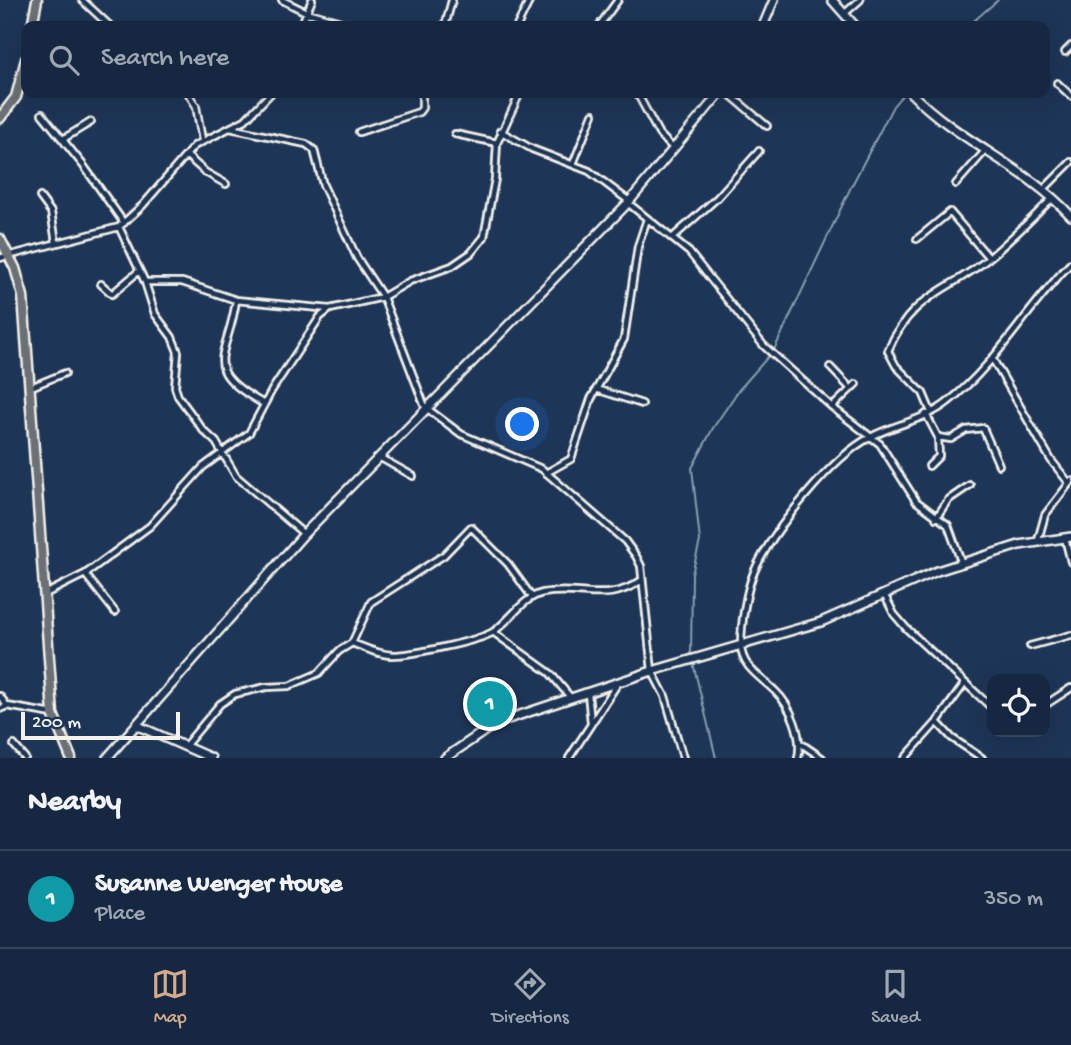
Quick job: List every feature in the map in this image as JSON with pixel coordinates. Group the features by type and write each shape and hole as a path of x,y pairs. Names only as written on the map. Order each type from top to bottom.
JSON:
{"main road":[{"path":"33,21 37,0"},
{"path":"765,21 774,0"},
{"path":"832,0 851,21"},
{"path":"0,118 16,97 21,78"},
{"path":"107,758 304,534 425,407 629,202 675,149 713,98"},
{"path":"916,98 943,123 1044,189 1071,216"},
{"path":"0,239 4,256 23,296 53,714 71,758"},
{"path":"445,758 486,730 587,692 821,622 885,596 914,580 962,564 1038,540 1068,537"},
{"path":"136,725 211,758"}],"street":[{"path":"82,0 105,21"},
{"path":"282,0 306,12 338,21"},
{"path":"302,21 313,0"},
{"path":"446,21 452,0"},
{"path":"520,21 530,0"},
{"path":"603,21 618,0"},
{"path":"845,14 860,0"},
{"path":"1065,52 1071,46"},
{"path":"1057,83 1071,96"},
{"path":"191,98 196,106 202,140"},
{"path":"4,256 118,227 202,140 230,128 255,112 267,98"},
{"path":"359,132 419,112 422,98"},
{"path":"145,282 183,282 236,300 330,309 383,297 410,281 452,266 477,247 487,226 495,179 497,143 500,131 517,98"},
{"path":"640,98 659,134 675,149"},
{"path":"734,98 767,126"},
{"path":"42,114 124,223"},
{"path":"573,164 593,114"},
{"path":"63,139 90,122"},
{"path":"230,128 306,144 314,150 323,185 357,258 383,297 425,407 461,434 546,473 625,541 641,566 652,671 665,696 683,758"},
{"path":"500,131 532,149 590,171 672,237 689,253 764,346 775,353 832,407 880,444 916,501 948,525 962,564"},
{"path":"454,134 497,143"},
{"path":"956,184 985,150"},
{"path":"672,237 717,198 759,151"},
{"path":"186,155 205,172 226,184"},
{"path":"1044,189 1071,162"},
{"path":"40,197 51,212 56,242"},
{"path":"929,466 939,456 938,437 915,383 896,366 889,348 904,319 915,306 989,258 1054,198"},
{"path":"917,239 950,212 989,258"},
{"path":"546,473 571,459 576,450 577,432 596,389 624,339 638,246 647,219"},
{"path":"118,227 145,282 155,314 172,337 178,352 175,387 178,396 203,430 216,442 221,455 251,490 304,534"},
{"path":"798,758 799,732 783,701 753,673 743,657 741,645 753,574 769,546 814,485 841,458 870,437 949,402 992,358 1071,263"},
{"path":"102,284 112,294 139,271"},
{"path":"236,300 232,325 226,333 220,356 223,369 231,383 264,404"},
{"path":"45,594 85,574 150,526 203,467 249,433 264,404 320,317 330,309"},
{"path":"992,358 1051,460 1070,482 1045,514 1038,540"},
{"path":"830,367 851,389"},
{"path":"31,387 65,373"},
{"path":"832,407 856,384"},
{"path":"596,389 642,404"},
{"path":"938,437 951,439 966,430 983,428 999,465"},
{"path":"379,457 413,477"},
{"path":"936,518 948,500 970,485"},
{"path":"185,746 225,700 246,691 289,686 310,679 339,651 352,643 371,602 444,555 471,527 508,564 532,597"},
{"path":"1068,537 1071,562"},
{"path":"85,574 115,612"},
{"path":"352,643 392,655 449,643 471,643 493,632 532,597 571,591 604,596 631,588 642,580"},
{"path":"885,596 894,614 906,628 987,704"},
{"path":"493,632 550,673 571,698"},
{"path":"1030,646 1071,635"},
{"path":"569,758 619,682"},
{"path":"905,758 937,722 965,683"},
{"path":"1050,702 1071,688"},
{"path":"587,692 591,723"},
{"path":"0,696 7,706"},
{"path":"0,709 7,706 53,714"},
{"path":"937,722 952,737 982,758"},
{"path":"800,743 822,758"},
{"path":"14,746 25,758"}],"waterway":[{"path":"974,21 998,0"},
{"path":"691,657 692,574 700,541 692,468 713,428 738,391 774,350 850,189 893,106 900,98"},
{"path":"693,663 716,758"}],"place":[{"name":"Susanne Wenger House","path":"490,704"}]}
